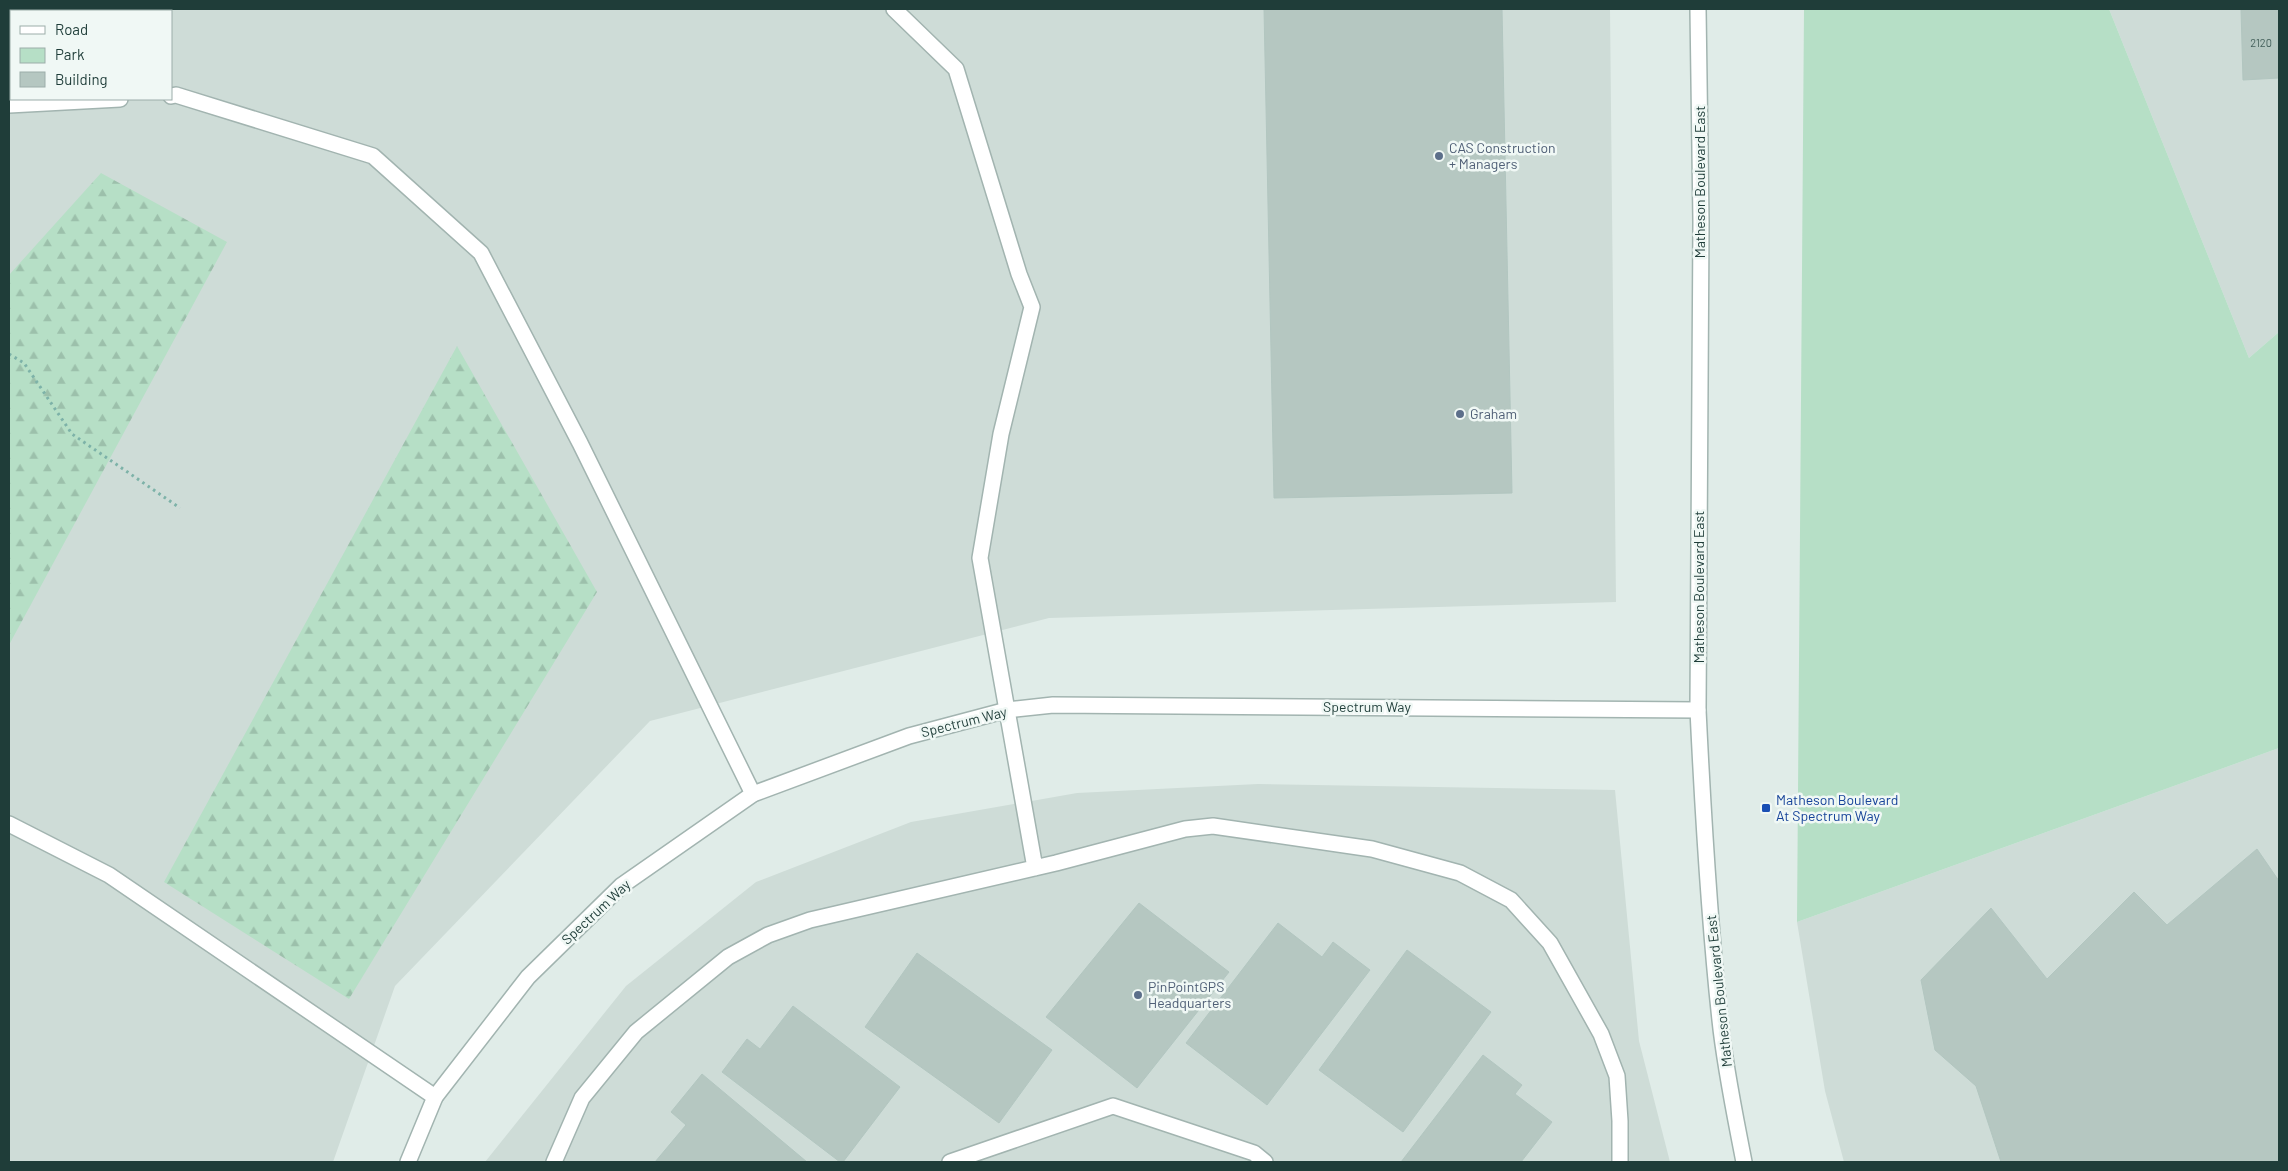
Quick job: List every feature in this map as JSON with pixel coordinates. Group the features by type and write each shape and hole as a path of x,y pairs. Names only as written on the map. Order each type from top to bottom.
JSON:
{"street":[{"path":"894,9 956,69 1019,274 1032,307 1001,434 980,558 1035,868"},
{"name":"Matheson Boulevard East","path":"1698,9 1701,222 1698,710 1720,1021 1729,1084 1744,1162"},
{"path":"172,96 373,156 482,253 584,452 754,794"},
{"path":"9,105 82,100"},
{"name":"Spectrum Way","path":"408,1162 435,1097 528,977 621,886 754,794 909,736 1007,710 1053,705 1698,710"},
{"path":"9,824 109,875 435,1097"},
{"path":"554,1162 582,1098 636,1032 728,957 768,935 810,920 1035,868 1185,829 1213,826 1372,849 1460,873 1511,900 1550,942 1600,1034 1617,1076 1620,1162"},
{"path":"950,1162 1113,1106 1254,1153 1265,1162"}],"path":[{"path":"9,354 24,363 72,434 180,508"}],"shaded area":[{"path":"9,9 1610,9 1616,602 1049,618 650,721 395,986 333,1162 9,1162"},
{"path":"2109,9 2279,9 2279,332 2249,358"},
{"path":"2279,748 2279,1162 1844,1162 1825,1091 1797,922"},
{"path":"1258,784 1615,790 1639,1041 1670,1162 485,1162 626,986 756,882 911,822 1077,793"}],"green space":[{"path":"1804,9 2109,9 2249,358 2279,332 2279,748 1797,922"},
{"path":"101,173 227,242 9,645 9,275"},
{"path":"457,346 597,592 349,999 164,882"}],"building":[{"path":"1264,9 1502,9 1512,493 1274,498"},
{"path":"2241,9 2279,9 2279,78 2243,80"},
{"path":"2257,849 2279,881 2279,1162 2001,1162 1976,1086 1935,1050 1921,980 1991,908 2047,979 2134,892 2167,925"},
{"name":"PinPointGPS Headquarters","path":"1139,903 1229,972 1137,1088 1046,1017"},
{"path":"1278,923 1322,957 1333,942 1370,970 1267,1105 1186,1043"},
{"path":"1407,950 1491,1012 1403,1132 1319,1070"},
{"path":"917,953 1052,1050 999,1123 865,1027"},
{"path":"793,1006 900,1087 843,1162 840,1162 722,1072 747,1039 760,1049"},
{"path":"1483,1055 1522,1085 1515,1094 1552,1122 1521,1162 1401,1162"},
{"path":"702,1074 807,1162 655,1162 686,1125 671,1112"}],"place":[{"name":"CAS Construction + Managers","path":"1439,156"},
{"name":"Graham","path":"1460,414"},
{"name":"Matheson Boulevard At Spectrum Way","path":"1766,808"},
{"name":"PinPointGPS Headquarters","path":"1138,995"}]}
